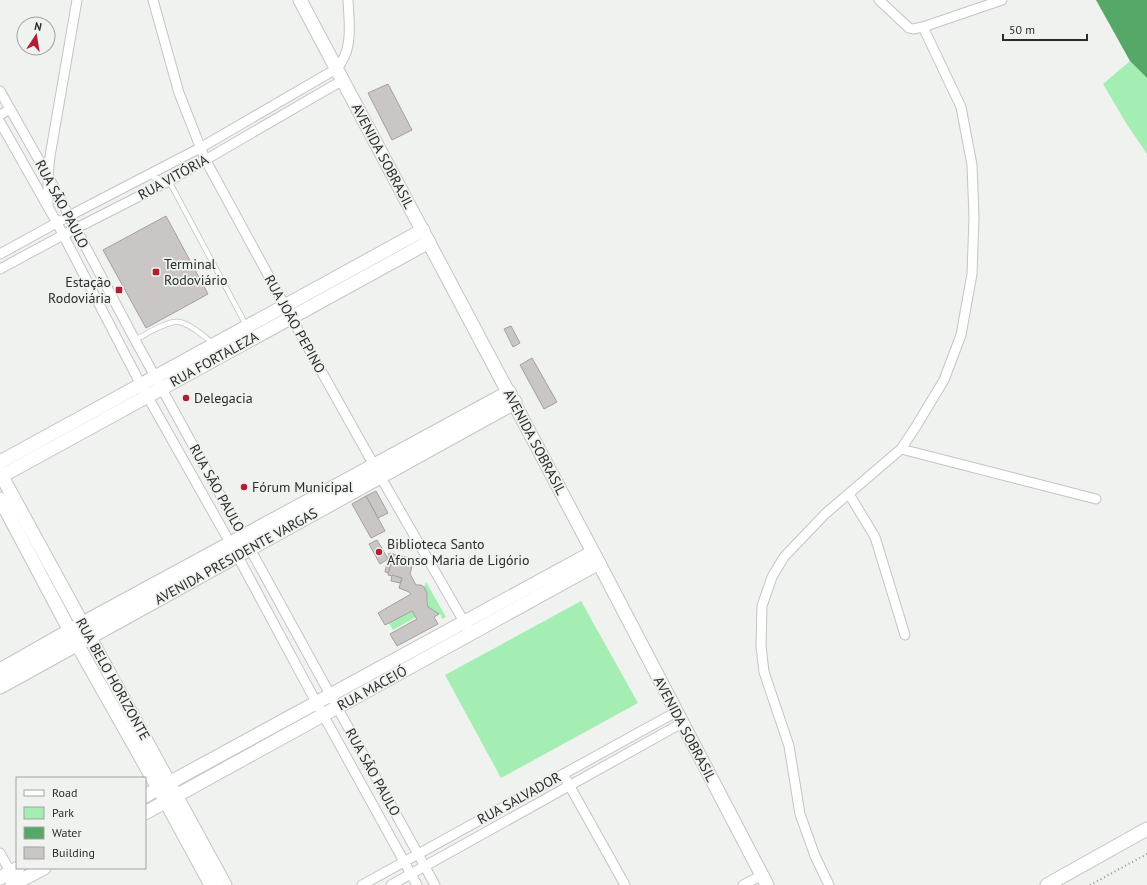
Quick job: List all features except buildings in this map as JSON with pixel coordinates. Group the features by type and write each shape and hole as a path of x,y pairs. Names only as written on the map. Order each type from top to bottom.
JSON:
{"main road":[{"name":"AVENIDA PRESIDENTE VARGAS","path":"0,672 80,634 511,398"},
{"name":"AVENIDA PRESIDENTE VARGAS","path":"0,686 80,634"}],"street":[{"path":"48,208 48,176 54,132 77,0"},
{"name":"RUA JOÃO PEPINO","path":"153,0 180,92 205,160 284,305 467,628"},
{"name":"AVENIDA SOBRASIL","path":"300,0 596,557 764,880"},
{"path":"340,75 347,52 349,38 348,0"},
{"path":"879,0 909,28 920,27 1002,0"},
{"path":"829,885 815,856 800,814 789,746 764,672 761,646 762,606 772,577 784,557 825,514 901,449 944,380 961,335 972,274 974,217 972,165 961,107 920,27"},
{"name":"RUA VITÓRIA","path":"0,254 69,216 200,148 276,104 340,75"},
{"name":"RUA VITÓRIA","path":"0,269 75,228 169,181 283,115 340,75"},
{"name":"RUA SÃO PAULO","path":"0,91 48,176 135,340 216,487 265,606 323,715 417,885"},
{"path":"276,104 283,115"},
{"path":"0,115 10,109"},
{"name":"RUA SÃO PAULO","path":"0,122 57,223 144,390 203,495 278,599 435,885"},
{"path":"106,198 112,210"},
{"name":"RUA FORTALEZA","path":"144,390 162,388 199,368 250,332 284,305 422,230"},
{"name":"RUA FORTALEZA","path":"0,475 48,443 144,390 156,376 214,344 291,317 429,242"},
{"path":"14,247 20,258"},
{"path":"370,258 378,270"},
{"path":"321,285 327,297"},
{"path":"192,356 199,368"},
{"name":"RUA FORTALEZA","path":"0,462 48,443"},
{"path":"180,453 193,445"},
{"path":"901,449 1096,499"},
{"name":"RUA BELO HORIZONTE","path":"0,475 25,532 80,634 107,696 136,735 200,852 225,885"},
{"path":"203,495 216,487"},
{"path":"849,494 875,537 906,636"},
{"name":"RUA BELO HORIZONTE","path":"0,499 25,532"},
{"name":"RUA MACEIÓ","path":"146,812 393,676 467,628 596,557"},
{"path":"265,606 278,599"},
{"name":"RUA MACEIÓ","path":"146,795 386,664 467,628"},
{"name":"RUA BELO HORIZONTE","path":"80,634 119,690 136,735"},
{"path":"291,655 304,647"},
{"path":"386,664 393,676"},
{"path":"107,696 119,690"},
{"name":"RUA SALVADOR","path":"362,885 563,774 679,718"},
{"name":"RUA SALVADOR","path":"391,885 570,786 679,718"},
{"path":"264,730 272,743"},
{"path":"346,756 360,748"},
{"path":"219,755 227,768"},
{"path":"563,774 625,885"},
{"path":"379,816 392,809"},
{"path":"462,829 470,842"},
{"path":"1047,885 1147,829"},
{"name":"RUA BELO HORIZONTE","path":"200,852 211,885"},
{"path":"0,853 9,879 41,869"},
{"path":"743,885 764,880"}],"lane":[{"path":"148,176 169,181 250,332"},
{"path":"135,340 170,323 178,322 187,325 214,344"}],"path":[{"path":"1090,885 1147,854"}],"green space":[{"path":"1130,61 1147,78 1147,154 1126,123 1103,84"},
{"path":"426,582 446,617 442,619 441,615 435,613 429,607 424,587"},
{"path":"581,601 638,703 501,778 445,675"},
{"path":"412,611 416,617 393,630 389,623"}],"water":[{"path":"1096,0 1147,0 1147,78 1130,61"}],"place":[{"name":"Terminal Rodoviário","path":"156,272"},
{"name":"Estação Rodoviária","path":"119,290"},
{"name":"Delegacia","path":"186,398"},
{"name":"Fórum Municipal","path":"244,487"},
{"name":"Biblioteca Santo Afonso Maria de Ligório","path":"379,552"}]}
